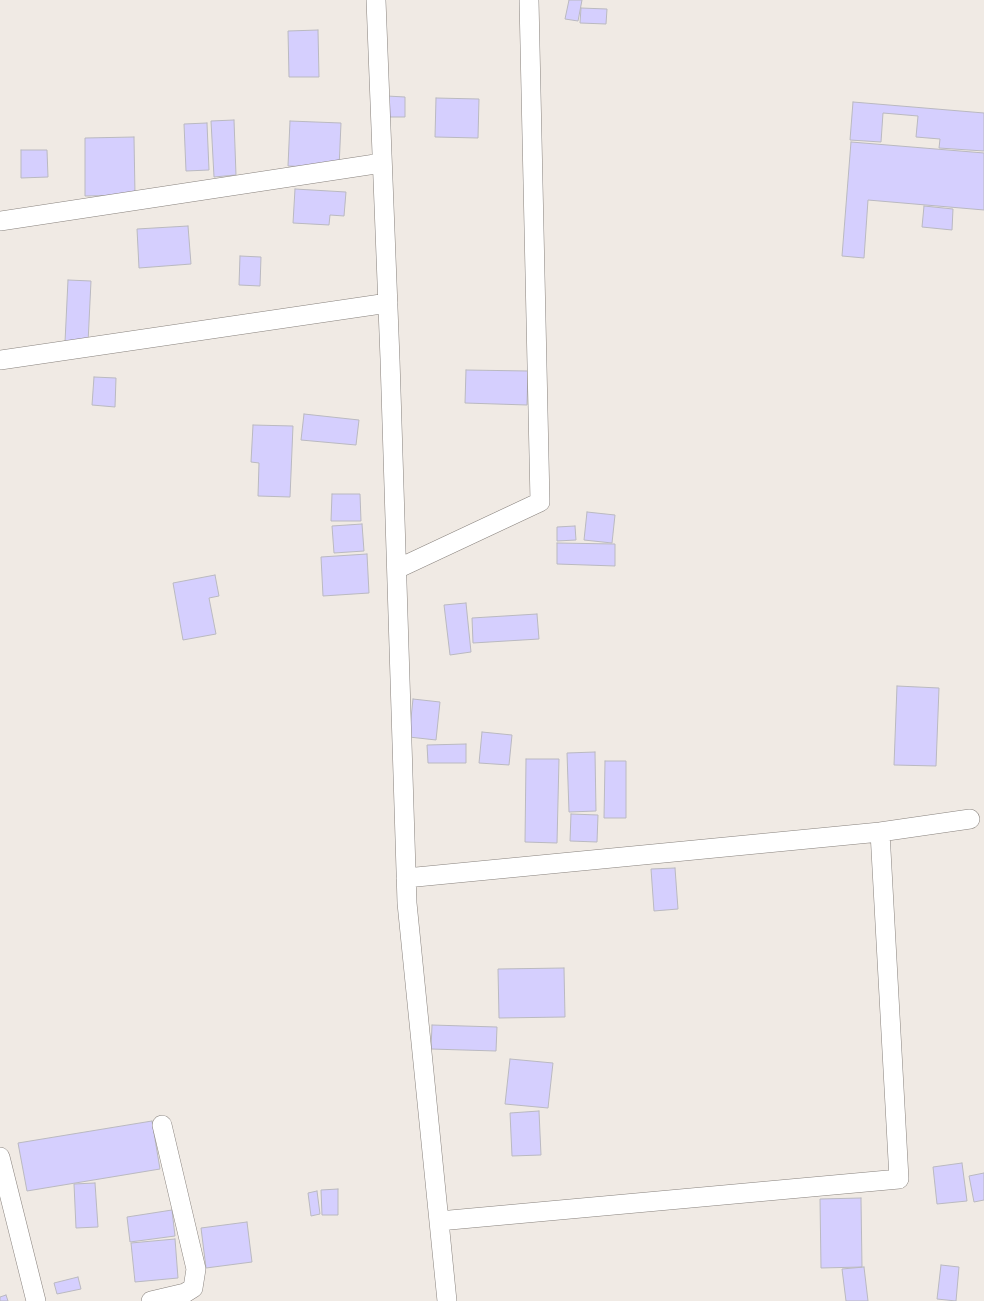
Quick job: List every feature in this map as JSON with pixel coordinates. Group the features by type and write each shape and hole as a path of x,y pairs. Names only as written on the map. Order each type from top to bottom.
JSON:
{"street":[{"path":"376,0 388,303 407,903 447,1301"},
{"path":"397,568 540,502 529,0"},
{"path":"0,221 382,163"},
{"path":"0,360 388,303"},
{"path":"406,878 880,832 970,819"},
{"path":"439,1221 899,1179 880,832"},
{"path":"151,1301 185,1293 193,1288 196,1269 195,1259 162,1125"},
{"path":"0,1157 36,1301"}],"building":[{"path":"569,0 582,0 578,21 565,19"},
{"path":"581,8 607,9 606,24 580,23"},
{"path":"318,30 319,77 289,77 288,31"},
{"path":"387,96 405,97 405,117 386,117"},
{"path":"436,98 479,99 478,138 435,137"},
{"path":"853,102 984,113 984,151 939,148 940,139 916,137 918,116 883,113 881,142 850,140"},
{"path":"234,120 236,175 214,177 211,121"},
{"path":"290,121 341,123 339,168 288,166"},
{"path":"207,123 209,170 186,171 184,124"},
{"path":"134,137 135,195 85,196 85,138"},
{"path":"851,142 984,153 984,210 868,200 864,258 842,256"},
{"path":"21,150 47,150 48,177 21,178"},
{"path":"295,189 346,192 344,216 330,215 329,225 293,223"},
{"path":"924,206 953,209 952,230 922,227"},
{"path":"188,226 191,264 139,268 137,229"},
{"path":"240,256 261,257 260,286 239,285"},
{"path":"68,280 91,281 88,343 65,342"},
{"path":"466,370 528,371 527,405 465,403"},
{"path":"94,377 116,378 115,407 92,405"},
{"path":"304,414 359,420 356,445 301,440"},
{"path":"253,425 293,426 290,497 258,496 259,463 251,462"},
{"path":"332,494 360,494 361,521 331,521"},
{"path":"587,512 615,515 612,543 584,540"},
{"path":"362,524 364,551 334,553 332,526"},
{"path":"575,526 576,540 557,541 557,527"},
{"path":"557,543 615,544 615,566 557,564"},
{"path":"367,554 369,593 323,596 321,557"},
{"path":"215,575 219,596 209,598 216,634 183,640 173,583"},
{"path":"466,603 471,652 450,655 444,605"},
{"path":"537,614 539,639 473,643 472,618"},
{"path":"897,686 939,688 936,766 894,765"},
{"path":"413,699 440,702 436,740 409,737"},
{"path":"482,732 512,735 509,765 479,763"},
{"path":"466,744 466,763 428,763 427,745"},
{"path":"595,752 596,811 569,812 567,753"},
{"path":"526,759 559,759 557,843 525,842"},
{"path":"605,761 626,761 626,818 604,818"},
{"path":"571,814 598,815 597,842 570,841"},
{"path":"675,868 678,909 654,911 651,869"},
{"path":"564,968 565,1017 499,1018 498,969"},
{"path":"432,1025 497,1027 496,1051 431,1049"},
{"path":"510,1059 553,1063 548,1108 505,1104"},
{"path":"539,1111 541,1155 512,1156 510,1113"},
{"path":"152,1121 160,1169 27,1191 18,1143"},
{"path":"962,1163 967,1201 937,1204 933,1167"},
{"path":"984,1173 984,1200 974,1202 969,1176"},
{"path":"95,1183 98,1227 76,1228 74,1184"},
{"path":"338,1189 338,1215 322,1215 321,1190"},
{"path":"317,1191 320,1214 311,1216 308,1193"},
{"path":"861,1198 862,1267 821,1268 820,1199"},
{"path":"172,1210 175,1236 130,1242 127,1217"},
{"path":"247,1222 252,1262 206,1268 201,1228"},
{"path":"175,1239 178,1278 135,1282 131,1243"},
{"path":"941,1265 959,1267 956,1301 937,1299"},
{"path":"864,1267 868,1301 846,1301 842,1269"},
{"path":"78,1277 81,1289 57,1294 54,1283"},
{"path":"6,1295 8,1301 0,1301 0,1297"}]}
